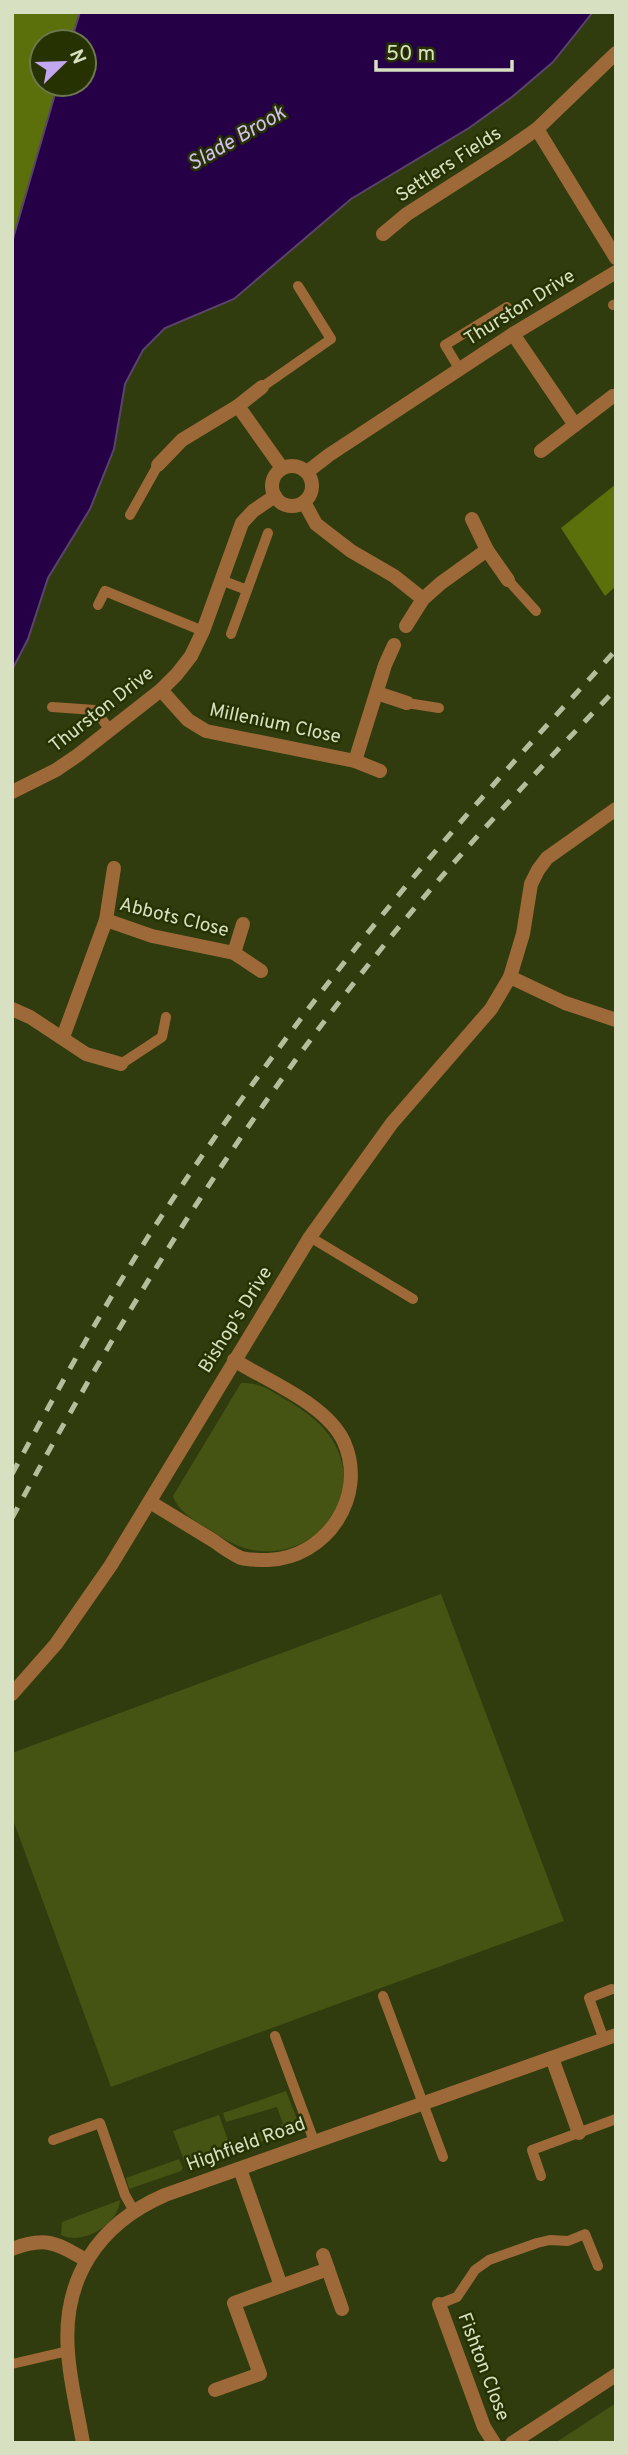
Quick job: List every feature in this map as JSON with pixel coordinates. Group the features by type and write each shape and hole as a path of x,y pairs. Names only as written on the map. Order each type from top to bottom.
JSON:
{"street":[{"name":"Settlers Fields","path":"383,234 407,214 537,129 616,53"},
{"path":"537,129 616,258"},
{"name":"Thurston Drive","path":"307,472 513,334 616,272"},
{"path":"513,334 575,425"},
{"path":"158,465 183,440 238,406 262,387"},
{"path":"541,451 613,396"},
{"path":"238,406 282,468"},
{"path":"295,466 307,472 312,486 308,498 303,502 290,506 282,504 275,496 272,481 282,468 295,466"},
{"name":"Thurston Drive","path":"12,792 56,769 161,690 191,656 203,631 242,523 253,511 275,496"},
{"path":"303,502 317,524 351,551 394,576 424,599"},
{"path":"472,519 486,550 508,580"},
{"path":"406,626 424,599 486,550"},
{"name":"Millenium Close","path":"355,761 394,645"},
{"name":"Millenium Close","path":"161,690 188,720 206,731 355,761 380,771"},
{"path":"377,693 407,703"},
{"name":"Bishop's Drive","path":"12,1694 69,1627 111,1565 310,1237 392,1123 491,1009 510,977 523,934 529,891 538,870 547,858 616,809"},
{"name":"Abbots Close","path":"63,1037 106,920 114,868"},
{"name":"Abbots Close","path":"106,920 152,936 234,953 261,971"},
{"name":"Abbots Close","path":"234,953 243,924"},
{"path":"510,977 565,1003 616,1020"},
{"path":"12,1009 63,1037 86,1054 121,1064"},
{"path":"150,1502 242,1558 260,1560 292,1557 309,1549 327,1535 342,1516 350,1490 350,1468 344,1442 331,1424 311,1405 234,1360"},
{"name":"Highfield Road","path":"83,2443 68,2351 68,2317 74,2291 86,2260 111,2228 134,2211 164,2195 610,2038"},
{"path":"552,2058 579,2133"},
{"path":"240,2169 281,2286"},
{"path":"12,2249 33,2241 42,2241 66,2249 86,2260"},
{"path":"323,2255 342,2309"},
{"path":"215,2390 260,2374 234,2303 328,2269"},
{"name":"Fishton Close","path":"439,2304 484,2427 494,2443"},
{"path":"512,2443 616,2375"}],"lane":[{"path":"262,387 331,339 298,286"},
{"path":"460,370 445,345 507,307"},
{"path":"130,516 158,465"},
{"path":"231,634 268,533"},
{"path":"221,580 247,590"},
{"path":"508,580 536,611"},
{"path":"99,605 105,591 203,631"},
{"path":"407,703 439,708"},
{"path":"52,707 95,710 110,730"},
{"path":"121,1064 162,1037 166,1017"},
{"path":"310,1237 413,1299"},
{"path":"610,2038 589,1998 611,1989"},
{"path":"383,1996 443,2157"},
{"path":"275,2036 314,2141"},
{"path":"541,2176 532,2150 616,2119"},
{"path":"53,2140 100,2123 125,2194 134,2211"},
{"path":"439,2304 457,2297 480,2265 537,2243 569,2241 586,2234 598,2266"},
{"path":"12,2364 68,2351"}],"green space":[{"path":"12,12 80,12 75,28 28,28 28,98 54,98 12,242"},
{"path":"616,484 616,586 605,596 561,528"},
{"path":"241,1383 267,1388 314,1419 333,1441 343,1467 342,1492 334,1514 318,1532 297,1545 273,1551 247,1549 192,1519 180,1509 173,1496"},
{"path":"441,1594 564,1921 111,2087 12,1817 12,1753"},
{"path":"286,2091 299,2124 295,2130 249,2146 247,2141 235,2145 233,2142 283,2124 277,2107 226,2122 223,2113"},
{"path":"219,2115 230,2146 220,2150 221,2156 187,2168 173,2131"},
{"path":"179,2159 183,2168 181,2171 129,2189 126,2178"},
{"path":"120,2200 113,2217 98,2231 79,2238 61,2235 62,2222"},
{"path":"616,2403 616,2443 555,2443"}],"water":[{"name":"Slade Brook","path":"80,12 593,12 553,62 512,97 469,128 351,199 234,299 165,328 143,350 125,384 114,449 90,509 48,578 28,639 12,670 12,242 54,98 98,98 98,28 75,28"}],"railway":[{"path":"12,1474 146,1240 266,1065 396,898 520,755 616,650"},
{"path":"12,1518 95,1369 183,1224 278,1084 381,949 437,882 525,784 616,689"}]}
